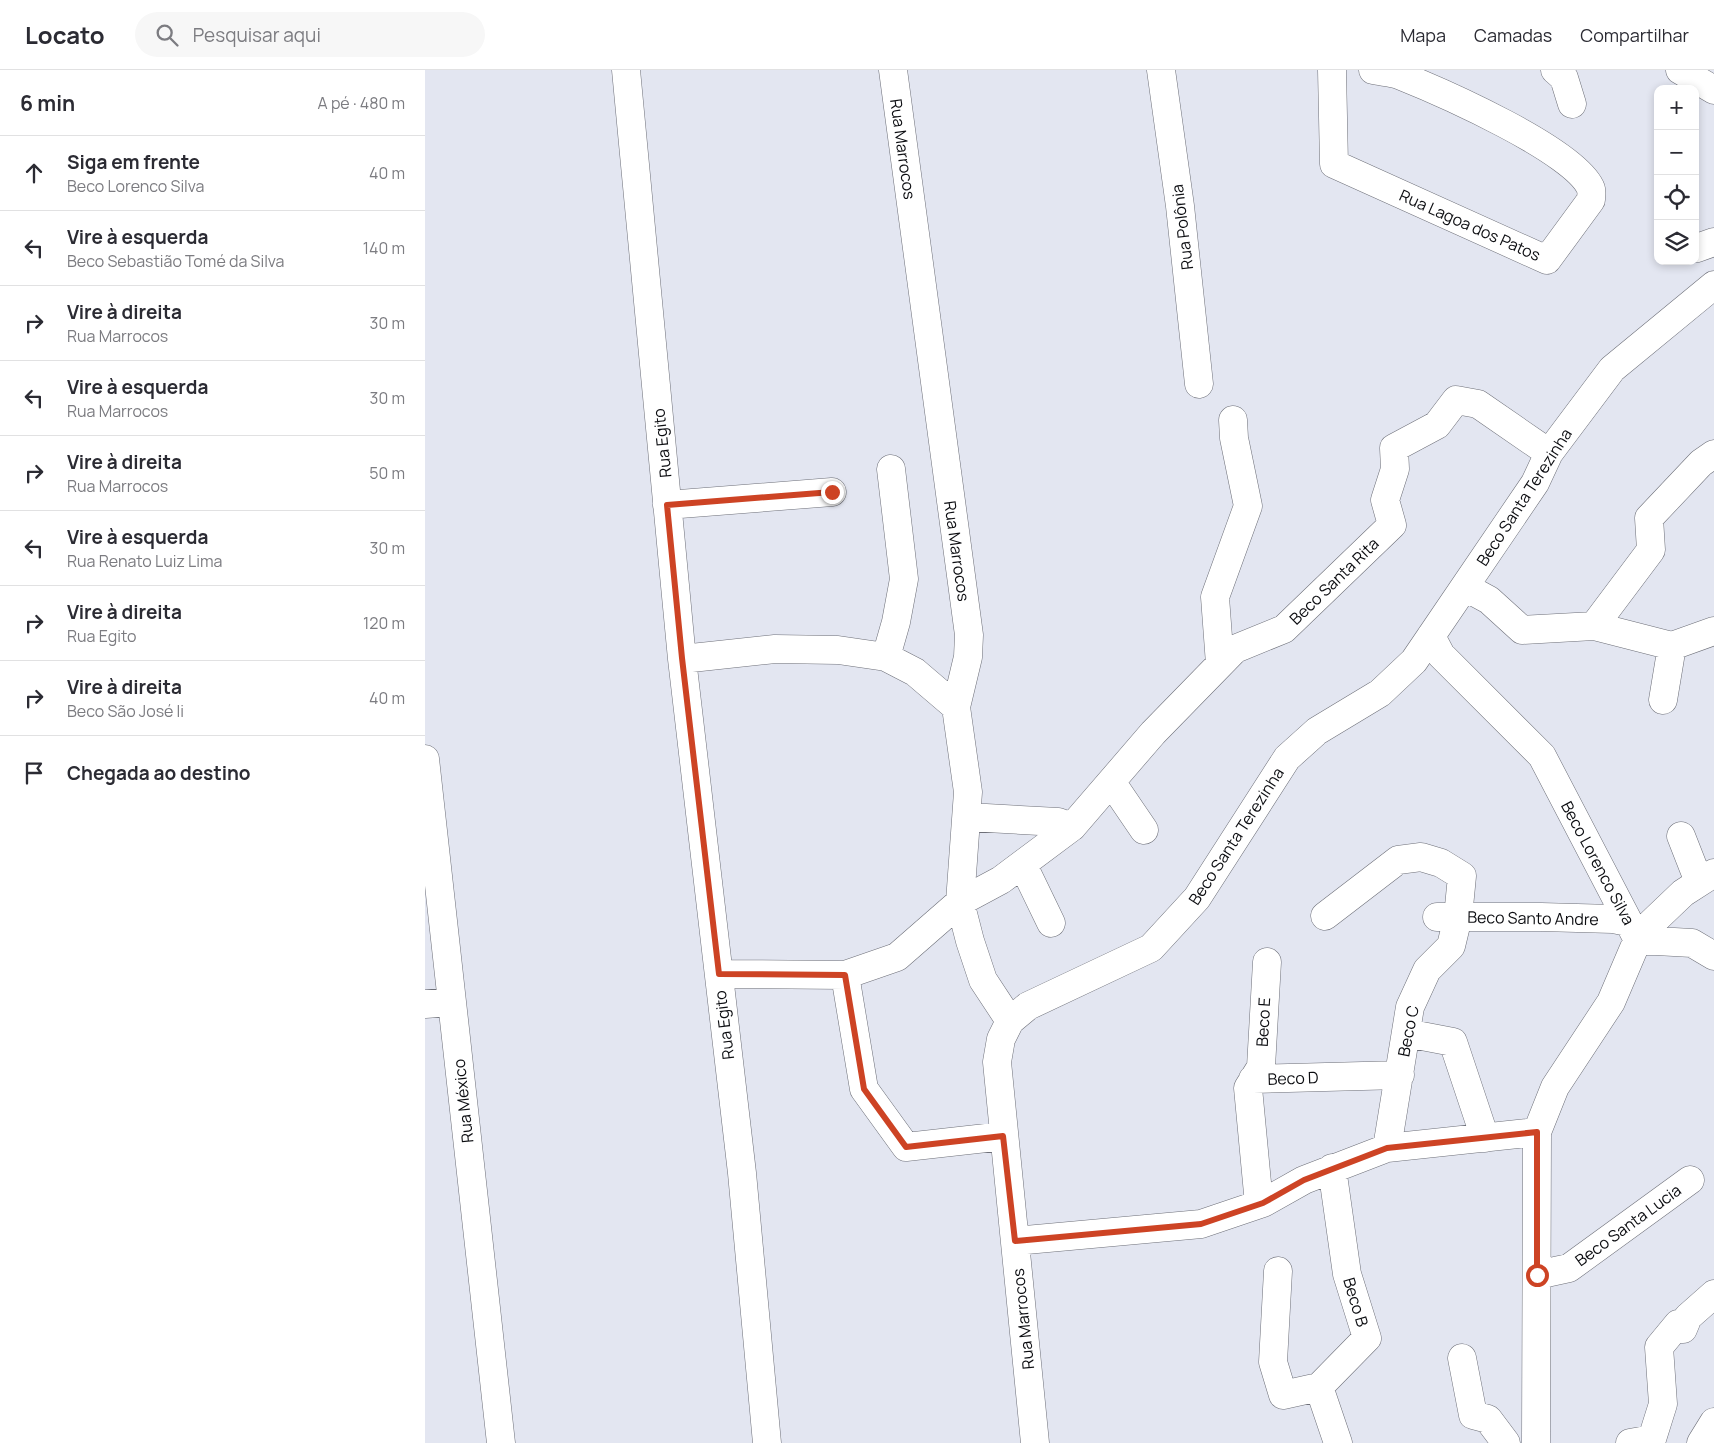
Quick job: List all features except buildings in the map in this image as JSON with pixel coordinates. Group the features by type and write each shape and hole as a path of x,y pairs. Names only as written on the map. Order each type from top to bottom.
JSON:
{"street":[{"name":"Rua Egito","path":"625,70 682,658 742,1173 767,1443"},
{"name":"Rua Marrocos","path":"893,70 969,635 968,657 956,707 968,792 968,816 960,902 983,980 1009,1021 1001,1039 997,1062 1035,1443"},
{"name":"Rua Polônia","path":"1161,70 1180,206 1199,384"},
{"name":"Rua Lagoa dos Patos","path":"1332,70 1334,164 1547,260 1591,200 1591,189 1581,174 1563,158 1529,135 1397,74 1373,70"},
{"path":"1555,70 1564,78 1572,104"},
{"path":"1680,70 1714,90"},
{"name":"Beco Santa Terezinha","path":"1009,1021 1029,1006 1151,948 1197,898 1287,758 1317,731 1380,693 1414,661 1535,483 1549,453 1612,369 1714,285"},
{"name":"Beco Santa Rita","path":"719,974 845,975 897,957 960,902 1023,865 1072,827 1112,783 1153,733 1235,649 1284,629 1392,525 1385,500 1395,469 1394,448 1437,425 1456,400 1478,404 1549,453"},
{"path":"1220,664 1215,597 1249,506 1234,438 1233,420"},
{"path":"1594,626 1651,550 1649,518 1701,463 1714,454"},
{"path":"886,657 896,622 904,578 891,469"},
{"path":"667,505 832,492"},
{"path":"1465,587 1489,600 1523,630 1594,626 1671,646 1714,631"},
{"name":"Beco Lorenco Silva","path":"1431,636 1441,655 1542,756 1633,931 1611,1002 1555,1087 1537,1132 1535,1443"},
{"path":"1663,700 1671,646"},
{"path":"682,658 775,649 838,650 886,657 915,672 956,707"},
{"name":"Rua México","path":"425,759 501,1443"},
{"path":"1112,783 1144,830"},
{"path":"968,816 1058,822 1072,827"},
{"path":"1633,931 1640,934 1683,893 1706,878 1681,836"},
{"name":"Beco C","path":"1325,916 1398,860 1421,857 1441,863 1462,876 1448,916 1451,946 1427,970 1410,1007 1387,1148"},
{"path":"1023,865 1051,923"},
{"name":"Beco Santo Andre","path":"1448,916 1613,919 1633,931 1692,943 1714,956"},
{"name":"Beco E","path":"1253,1079 1261,1067 1267,962"},
{"path":"845,975 864,1089 906,1147 1003,1136"},
{"path":"425,1004 452,1002"},
{"path":"1406,1033 1453,1042 1485,1138"},
{"name":"Beco D","path":"1259,1204 1248,1088 1253,1079 1400,1075"},
{"path":"1015,1241 1201,1224 1259,1204 1332,1168 1387,1148 1537,1132"},
{"name":"Beco B","path":"1319,1387 1367,1338 1347,1274 1332,1168"},
{"name":"Beco Santa Lucia","path":"1537,1275 1569,1268 1690,1180"},
{"path":"1278,1271 1273,1362 1283,1395 1319,1387 1338,1443"},
{"path":"1630,1443 1652,1438 1663,1404 1659,1347 1678,1324 1683,1329 1689,1317 1714,1294"},
{"path":"1462,1358 1473,1415 1488,1419 1506,1443"},
{"path":"1701,1443 1714,1422"}],"route":[{"path":"832,492 667,505 682,658 719,974 845,975 864,1089 906,1147 1003,1136 1015,1241 1201,1224 1263,1203 1304,1180 1387,1148 1537,1132 1537,1275"}]}
